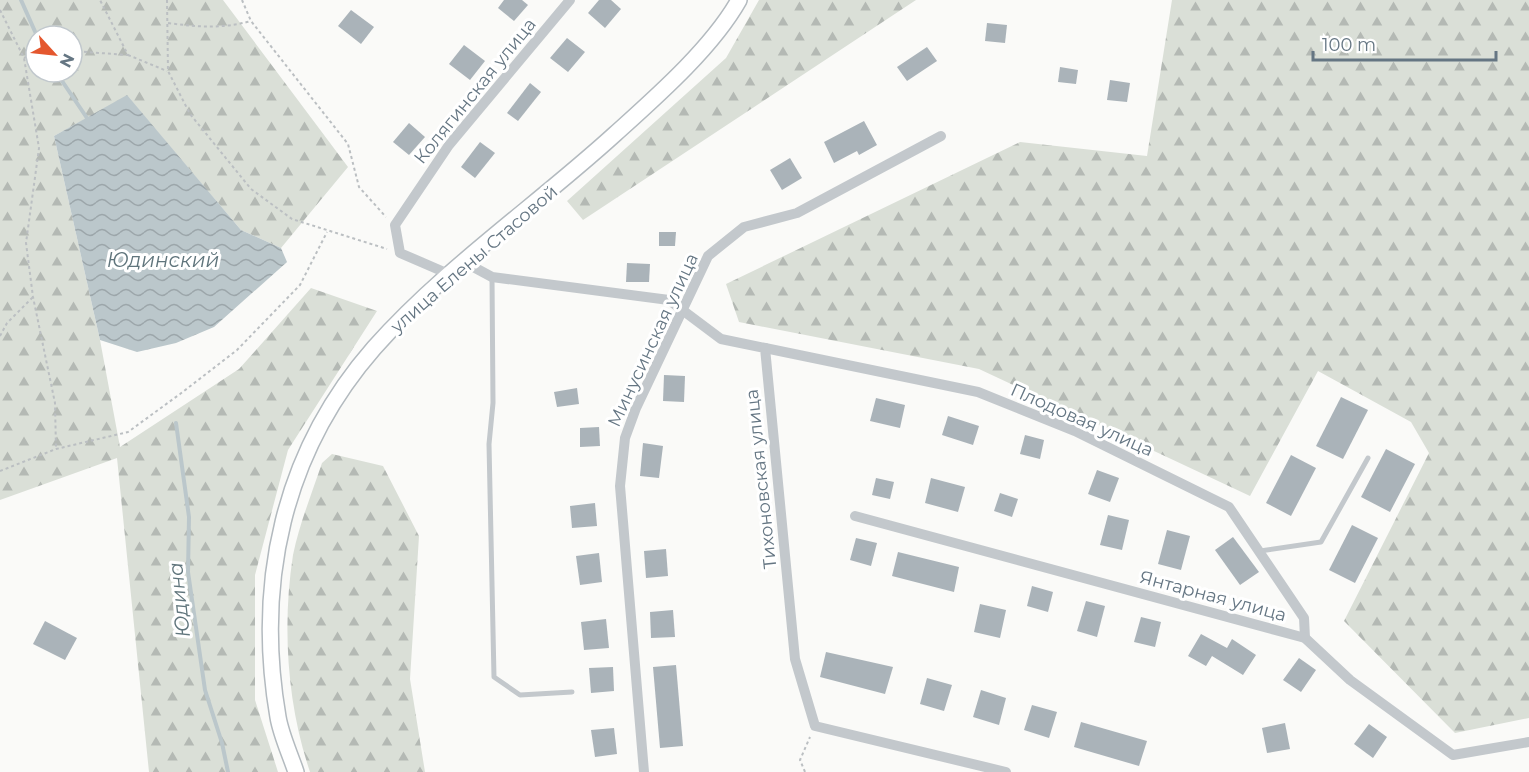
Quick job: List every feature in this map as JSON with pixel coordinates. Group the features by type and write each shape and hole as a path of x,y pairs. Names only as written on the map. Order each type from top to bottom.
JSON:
{"main road":[{"name":"улица Елены Стасовой","path":"296,772 278,719 271,656 271,587 280,529 301,462 340,395 374,349 451,275 582,165 665,88 715,33 739,0"}],"street":[{"name":"Колягинская улица","path":"395,225 449,145 570,0"},
{"name":"Минусинская улица","path":"644,772 620,486 625,438 636,408 708,256 744,227 797,213 941,136"},
{"path":"395,225 400,253 451,275"},
{"path":"466,262 492,277 669,300 721,339 765,348"},
{"name":"Плодовая улица","path":"765,348 978,392 1075,431 1229,507 1304,618 1305,638"},
{"name":"Тихоновская улица","path":"765,348 795,658 815,726"},
{"name":"Янтарная улица","path":"855,516 1305,638 1350,680 1453,755 1529,742"},
{"path":"815,726 1006,772"}],"lane":[{"path":"492,277 492,403 489,444 494,677 520,696 572,692"},
{"path":"1260,551 1321,542 1368,458"}],"path":[{"path":"100,0 128,56"},
{"path":"167,0 168,71 190,114 251,189 292,219 327,232 400,253"},
{"path":"242,0 251,21 348,144 359,187 395,225"},
{"path":"0,10 24,58"},
{"path":"167,23 208,28 228,27 251,21"},
{"path":"84,52 128,56 168,71"},
{"path":"28,84 39,148 26,243 33,297 55,403 56,449"},
{"path":"0,471 56,449 128,432 237,351 300,285 327,232"},
{"path":"0,336 7,323 33,297"},
{"path":"805,772 800,760 815,726"}],"green space":[{"path":"0,0 223,0 348,167 281,248 241,230 127,96 54,136 100,340 120,447 239,369 311,288 377,311 288,450 255,575 255,700 278,772 149,772 117,458 0,500"},
{"path":"759,0 916,0 583,220 567,201 726,58"},
{"path":"1172,0 1529,0 1529,718 1455,733 1344,621 1429,453 1411,422 1318,371 1250,496 979,369 739,322 726,284 1020,142 1147,156"},
{"path":"332,454 383,466 419,536 410,679 425,772 310,772 302,746 289,665 287,637 290,582 293,555 306,509 322,463"}],"water":[{"name":"Юдинский","path":"127,95 241,230 281,248 287,262 214,327 176,343 137,352 100,340 54,136"}],"building":[{"path":"504,0 522,0 528,5 514,21 498,8"},
{"path":"599,0 611,0 621,9 605,28 588,13"},
{"path":"351,10 374,27 361,44 338,26"},
{"path":"987,23 1007,25 1005,43 985,41"},
{"path":"567,38 585,52 568,72 550,58"},
{"path":"464,45 485,61 470,80 449,64"},
{"path":"927,47 937,61 907,81 897,67"},
{"path":"1060,67 1078,70 1076,84 1058,82"},
{"path":"1110,80 1130,83 1127,102 1107,100"},
{"path":"530,83 541,92 518,121 507,113"},
{"path":"864,121 877,145 859,155 857,151 834,163 824,142"},
{"path":"409,123 425,137 409,155 393,142"},
{"path":"480,142 495,153 475,178 461,167"},
{"path":"790,158 802,178 782,190 770,170"},
{"path":"659,232 676,232 675,246 659,246"},
{"path":"627,263 650,264 649,282 626,282"},
{"path":"664,375 685,376 684,402 663,401"},
{"path":"577,388 579,404 557,407 554,392"},
{"path":"1341,397 1368,410 1343,459 1316,446"},
{"path":"876,398 905,405 900,428 870,421"},
{"path":"948,416 979,426 973,445 942,435"},
{"path":"599,427 600,446 580,447 580,428"},
{"path":"1025,435 1044,440 1040,459 1020,454"},
{"path":"643,443 663,446 659,478 640,476"},
{"path":"1386,449 1415,464 1390,512 1361,497"},
{"path":"1291,455 1316,468 1291,516 1266,503"},
{"path":"1097,470 1119,478 1110,502 1088,494"},
{"path":"876,478 894,482 890,499 872,495"},
{"path":"931,478 965,487 958,512 925,503"},
{"path":"1000,493 1018,499 1012,517 994,511"},
{"path":"595,503 597,526 572,528 570,506"},
{"path":"1108,515 1129,520 1122,550 1100,545"},
{"path":"1352,525 1378,538 1355,583 1329,570"},
{"path":"1167,530 1190,536 1181,570 1158,564"},
{"path":"1233,537 1259,572 1240,585 1215,550"},
{"path":"856,538 877,543 871,566 850,560"},
{"path":"666,549 668,576 646,578 644,551"},
{"path":"898,552 959,567 954,592 892,576"},
{"path":"599,553 602,582 580,585 576,556"},
{"path":"1032,586 1053,592 1048,612 1027,606"},
{"path":"1086,601 1105,606 1097,637 1077,631"},
{"path":"980,604 1006,610 1000,638 974,632"},
{"path":"673,610 675,637 651,638 650,612"},
{"path":"1141,617 1161,622 1155,647 1134,642"},
{"path":"606,619 609,648 584,650 581,622"},
{"path":"45,621 77,638 65,660 33,644"},
{"path":"1201,634 1227,648 1232,639 1256,655 1243,675 1212,656 1206,666 1188,656"},
{"path":"826,652 893,667 885,694 820,677"},
{"path":"1299,658 1316,670 1301,692 1283,680"},
{"path":"676,665 683,746 660,748 653,667"},
{"path":"613,667 614,691 591,693 589,668"},
{"path":"927,678 952,685 944,711 920,704"},
{"path":"981,690 1006,698 999,725 973,717"},
{"path":"1032,705 1057,712 1049,738 1024,730"},
{"path":"1081,722 1147,741 1139,766 1074,747"},
{"path":"1285,723 1290,749 1267,753 1262,728"},
{"path":"1369,724 1387,737 1373,758 1354,744"},
{"path":"614,728 617,754 595,757 591,730"}],"waterway":[{"name":"Юдина","path":"21,0 32,24"},
{"name":"Юдина","path":"64,84 89,121"},
{"name":"Юдина","path":"176,423 189,517 188,572 205,690 222,743 228,772"}]}
